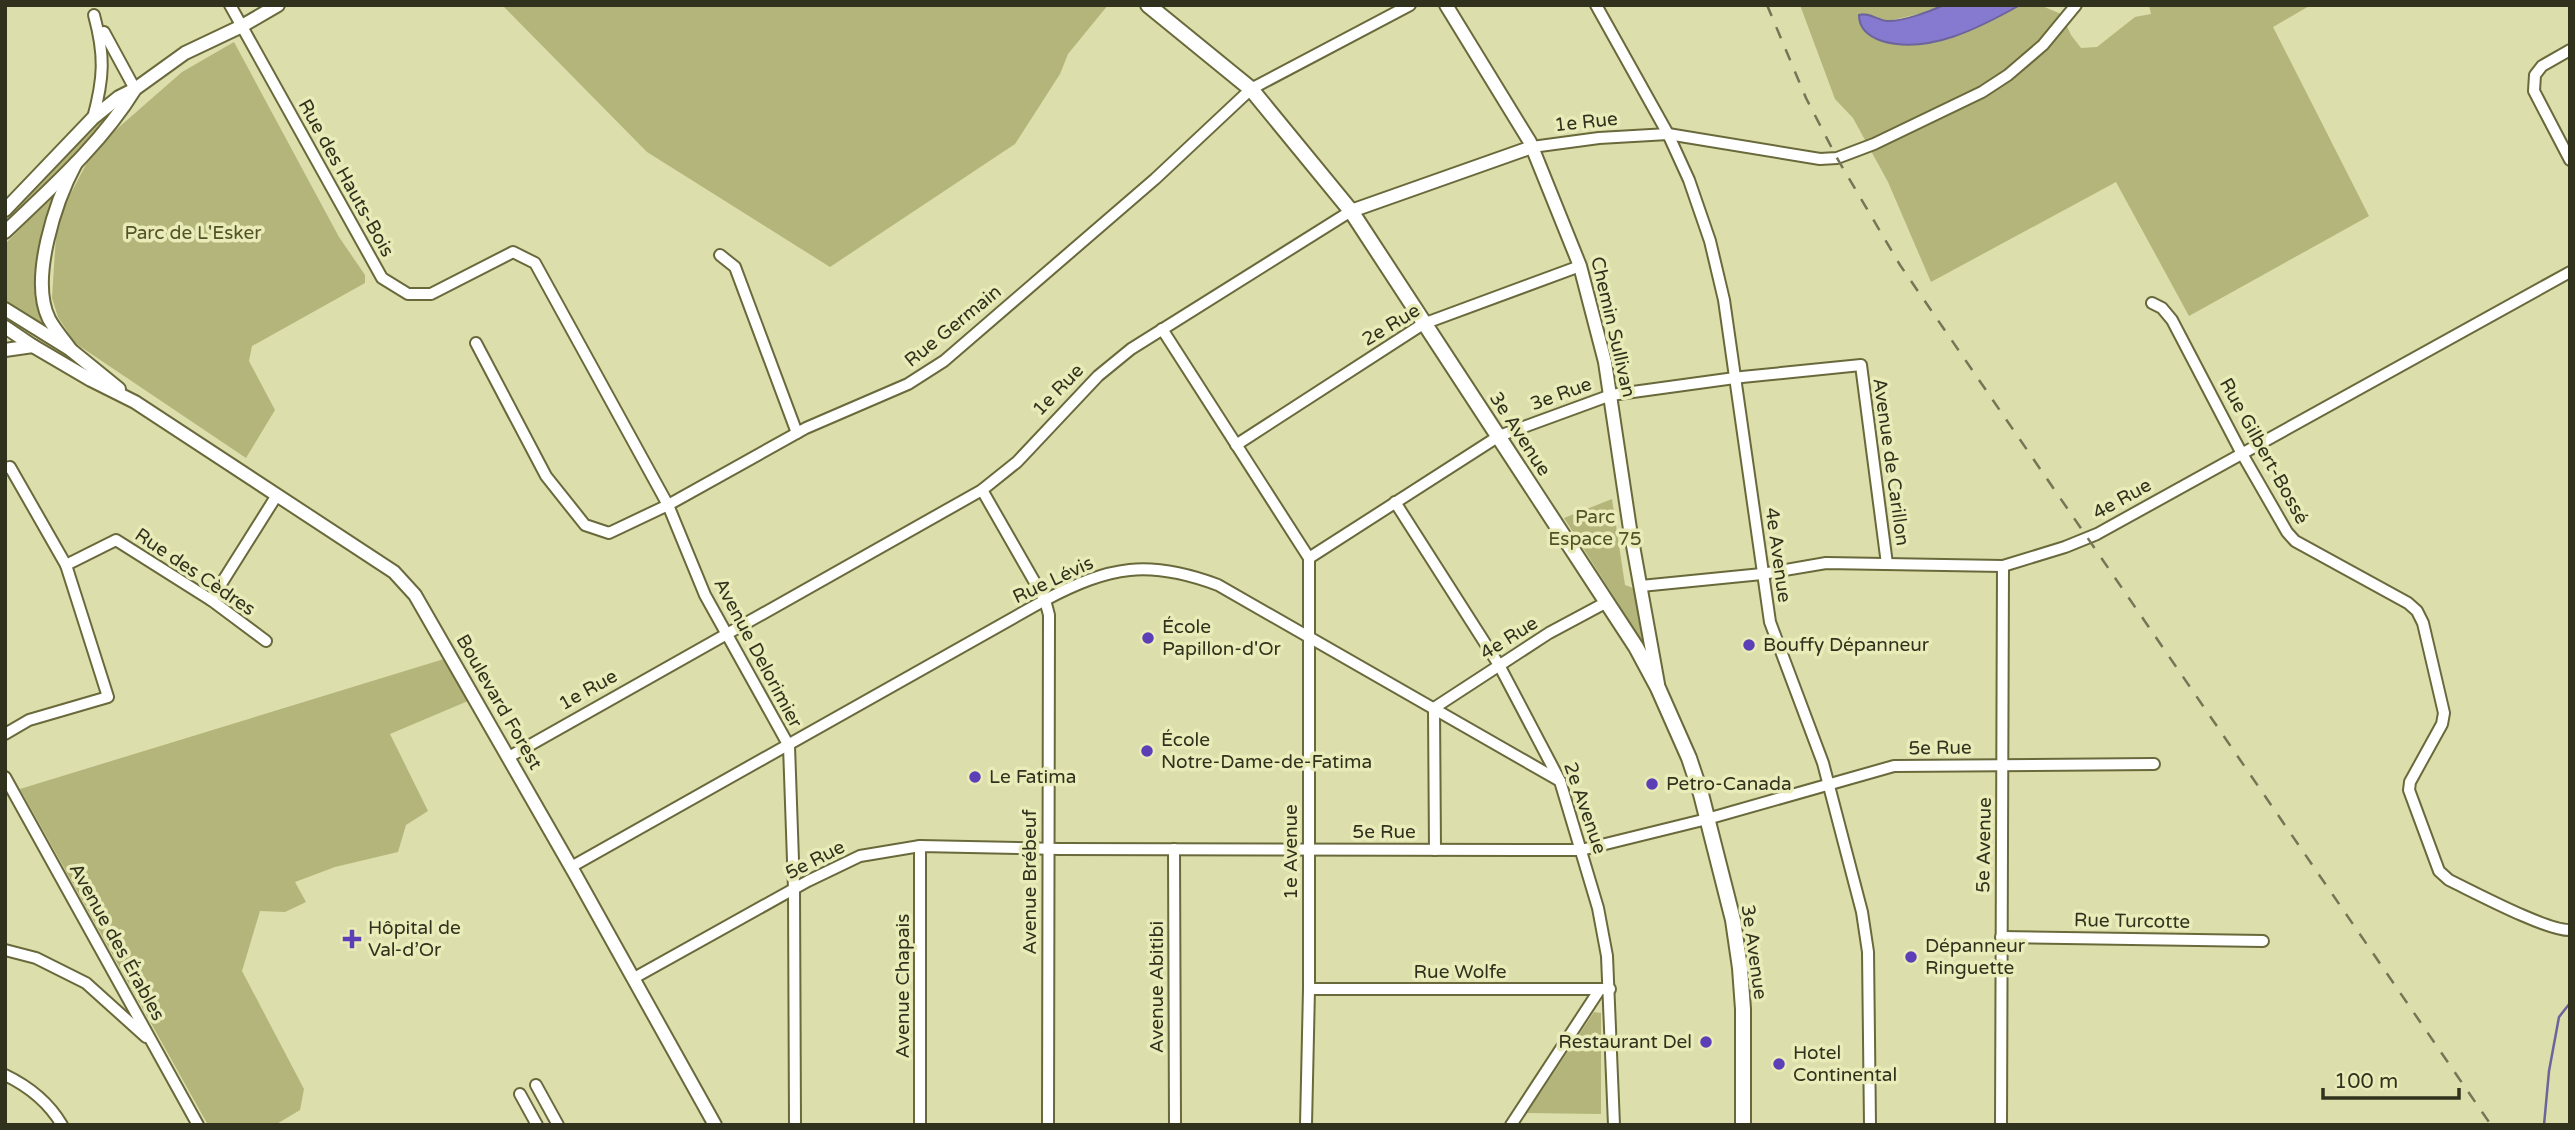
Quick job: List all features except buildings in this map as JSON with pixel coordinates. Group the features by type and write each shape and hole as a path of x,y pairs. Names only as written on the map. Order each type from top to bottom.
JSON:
{"main road":[{"name":"3e Avenue","path":"1148,5 1251,89 1351,211 1636,647 1658,688 1689,758 1733,920 1743,1009 1743,1125"}],"street":[{"name":"Rue des Hauts-Bois","path":"230,5 382,278 408,294 431,294 513,253"},
{"path":"5,210 93,118 118,97 135,89 185,52 242,26 278,5"},
{"name":"Rue Germain","path":"476,343 546,476 585,525 609,533 668,505 797,433 908,384 944,361 1155,179 1251,89 1410,5"},
{"name":"Chemin Sullivan","path":"1446,5 1532,147 1580,266 1605,362 1658,688"},
{"name":"4e Avenue","path":"1596,5 1668,134 1689,180 1710,241 1724,300 1770,622 1810,724 1829,783 1862,912 1868,952 1870,1125"},
{"name":"1e Rue","path":"509,757 982,489 1017,462 1098,376 1131,349 1351,211 1532,147 1599,138 1668,134 1820,159 1837,158 1874,145 1982,92 2008,75 2043,45 2076,5"},
{"path":"91,10 135,89"},
{"path":"91,10 104,57 102,84 93,118"},
{"path":"2570,50 2542,66 2535,79 2534,91 2570,160"},
{"path":"5,232 115,121 135,89"},
{"path":"71,351 48,318 43,288 48,231 76,163"},
{"name":"Avenue Delorimier","path":"513,253 535,263 668,505 705,595 789,746 794,889 795,1125"},
{"path":"720,255 735,267 797,433"},
{"name":"2e Rue","path":"1236,445 1423,324 1580,266"},
{"name":"4e Rue","path":"1641,586 1762,574 1826,563 2004,566 2088,538 2570,272"},
{"name":"Rue Gilbert-Bossé","path":"2152,303 2162,308 2172,320 2241,452 2287,532 2295,541 2408,603 2417,611 2423,623 2444,713 2442,724 2410,782 2409,790 2439,871 2449,880 2565,930"},
{"name":"Boulevard Forest","path":"5,309 71,351 135,402 394,572 415,595 715,1125"},
{"name":"Boulevard Forest","path":"5,327 91,380 135,402"},
{"path":"1162,329 1310,558"},
{"path":"5,350 33,346"},
{"name":"3e Rue","path":"1310,558 1499,436 1611,395 1861,365"},
{"name":"Avenue de Carillon","path":"1861,365 1887,564"},
{"path":"5,468 10,467 66,565 108,697 29,720 5,734"},
{"name":"Avenue Brébeuf","path":"982,489 1045,600 1049,615 1048,1125"},
{"path":"211,600 277,495"},
{"name":"2e Avenue","path":"1395,502 1499,665 1560,781 1598,908 1607,956 1605,989 1614,1125"},
{"name":"Rue des Cèdres","path":"66,565 116,540 211,600 266,641"},
{"name":"1e Avenue","path":"1307,1125 1310,558"},
{"name":"5e Avenue","path":"2001,1125 2004,566"},
{"name":"Rue Lévis","path":"571,867 1045,600 1094,576 1148,568 1172,571 1218,585 1560,781"},
{"name":"4e Rue","path":"1434,708 1549,633 1605,603"},
{"path":"1434,708 1435,850"},
{"name":"5e Rue","path":"634,978 794,889 860,856 920,846 1048,849 1581,850 1707,819 1894,766 2154,764"},
{"name":"Avenue des Érables","path":"5,777 198,1125"},
{"name":"Avenue Chapais","path":"920,846 920,1125"},
{"name":"Avenue Abitibi","path":"1174,849 1175,1125"},
{"name":"Rue Turcotte","path":"2001,937 2263,941"},
{"path":"5,950 36,958 86,983 153,1042"},
{"name":"Rue Wolfe","path":"1309,989 1605,989"},
{"path":"1511,1125 1605,989"},
{"path":"5,1074 40,1098 62,1125"},
{"path":"536,1085 558,1125"},
{"path":"520,1094 537,1125"}],"green space":[{"path":"502,5 1108,5 1068,54 1060,74 1015,144 830,267 647,152"},
{"path":"1800,5 1944,5 1932,11 1888,21 1863,13 1859,23 1991,21 2020,5 2040,5 2061,14 2081,48 2097,47 2135,17 2151,14 2149,5 2311,5 2273,27 2369,216 2189,316 2116,182 1931,282 1888,182 1853,118 1835,99"},
{"name":"Parc de L'Esker","path":"234,42 339,237 365,275 365,283 252,346 249,361 275,410 246,458 75,343 58,317 52,298 57,220 94,149 182,72"},
{"path":"122,98 107,125 5,227 5,215"},
{"path":"58,191 49,223 42,323 5,300 5,244"},
{"name":"Parc Espace 75","path":"1612,499 1625,585 1638,590 1645,644 1564,518"},
{"path":"444,659 468,701 390,734 428,811 406,825 398,852 335,867 295,882 306,902 285,912 260,911 242,971 304,1089 300,1110 275,1125 208,1125 20,789"},
{"path":"1594,1012 1601,1013 1601,1114 1527,1113"}],"shaded area":[{"path":"1944,5 2020,5 1971,30 1936,42 1917,44 1882,41 1869,35 1859,20 1859,15 1863,14 1887,21 1900,20"}],"waterway":[{"path":"2544,1125 2549,1071 2559,1017 2570,1003"}],"railway":[{"path":"1767,5 1806,98 1837,158 1900,265 2491,1125"}],"place":[{"name":"École Papillon-d'Or","path":"1148,638"},
{"name":"Bouffy Dépanneur","path":"1749,645"},
{"name":"École Notre-Dame-de-Fatima","path":"1147,751"},
{"name":"Le Fatima","path":"975,777"},
{"name":"Petro-Canada","path":"1652,784"},
{"name":"Hôpital de Val-d’Or","path":"352,939"},
{"name":"Dépanneur Ringuette","path":"1911,957"},
{"name":"Restaurant Del","path":"1706,1042"},
{"name":"Hotel Continental","path":"1779,1064"}]}
